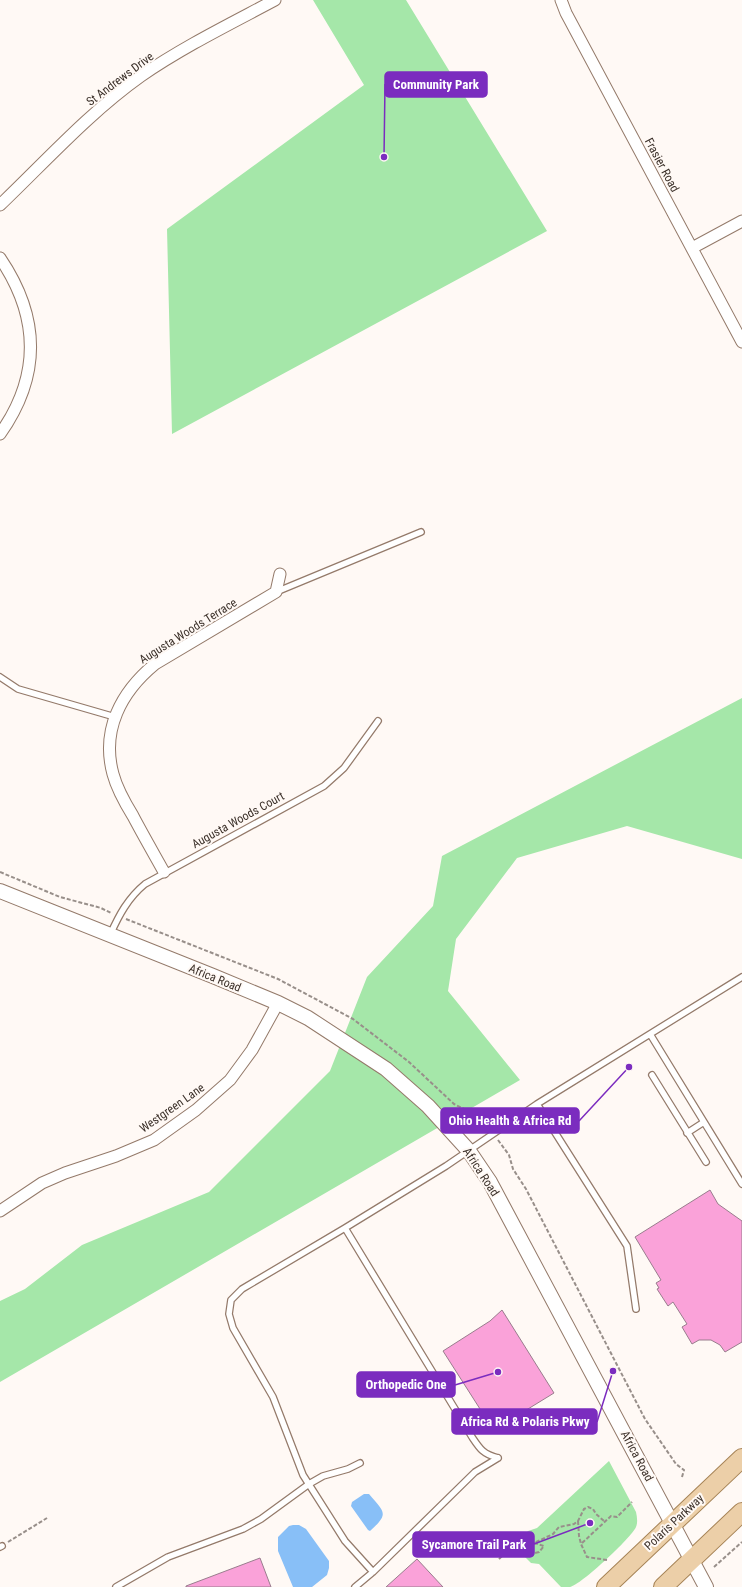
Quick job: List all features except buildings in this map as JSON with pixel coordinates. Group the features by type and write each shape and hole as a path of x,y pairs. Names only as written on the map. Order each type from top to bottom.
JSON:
{"main road":[{"name":"Polaris Parkway","path":"606,1587 742,1458"},
{"path":"663,1587 742,1512"}],"street":[{"name":"St Andrews Drive","path":"0,205 60,145 105,104 140,77 178,53 275,0"},
{"name":"Frasier Road","path":"561,0 742,342"},
{"path":"692,248 742,220"},
{"path":"0,258 8,270 24,303 29,324 30,357 22,395 13,415 0,434"},
{"path":"276,592 280,574"},
{"name":"Augusta Woods Terrace","path":"164,872 119,791 113,774 110,756 110,736 120,703 130,688 155,664 276,592"},
{"name":"Africa Road","path":"0,891 278,1003 308,1018 386,1069 428,1106 469,1151 490,1182 706,1587"},
{"name":"Westgreen Lane","path":"0,1212 42,1183 116,1156 154,1140 196,1110 230,1080 252,1050 278,1003"}],"lane":[{"path":"276,592 421,532"},
{"path":"0,677 18,689 115,717"},
{"name":"Augusta Woods Court","path":"110,936 122,912 135,893 145,884 164,872 324,786 344,768 378,721"},
{"path":"373,1572 345,1541 304,1475 273,1397 233,1328 229,1314 231,1300 242,1289 345,1228 469,1151 537,1104 742,977"},
{"path":"650,1034 742,1184"},
{"path":"652,1075 706,1162"},
{"path":"537,1104 627,1246 636,1309"},
{"path":"687,1133 704,1122"},
{"path":"345,1228 481,1451 489,1456 498,1458 475,1472 373,1572 355,1587"},
{"path":"116,1587 168,1557 243,1529 261,1519 309,1484 323,1476 348,1469 360,1463"}],"path":[{"path":"505,1149 513,1169 526,1189 645,1420 676,1464 684,1470 682,1477"},
{"path":"581,1544 604,1521 611,1516 617,1517 632,1502"},
{"path":"604,1521 591,1507 584,1509 578,1521 579,1536 587,1557 607,1560"},
{"path":"1,1546 47,1518"},
{"path":"498,1559 511,1547 519,1555 521,1553 518,1547 523,1544 527,1551 531,1553 539,1552 544,1546 534,1543 553,1534 559,1527 574,1524 578,1521"},
{"path":"714,1567 742,1542"}],"green space":[{"path":"313,0 406,0 547,231 172,434 167,229 364,85"},
{"path":"742,698 742,859 627,826 517,858 456,939 448,991 520,1080 0,1382 0,1301 25,1289 82,1245 209,1192 330,1071 367,977 433,906 442,856"},
{"path":"609,1461 636,1512 636,1527 616,1550 584,1578 570,1587 561,1587 539,1564 531,1563 514,1546 528,1531 537,1528"}],"water":[{"path":"364,1494 369,1494 383,1512 380,1520 370,1531 351,1506 352,1502"},
{"path":"299,1525 306,1529 329,1561 327,1575 312,1587 293,1587 278,1551 278,1537 289,1526"}],"place":[{"name":"Community Park","path":"384,157"},
{"name":"Ohio Health & Africa Rd","path":"629,1067"},
{"name":"Africa Rd & Polaris Pkwy","path":"613,1371"},
{"name":"Orthopedic One","path":"498,1372"},
{"name":"Sycamore Trail Park","path":"590,1523"}]}
